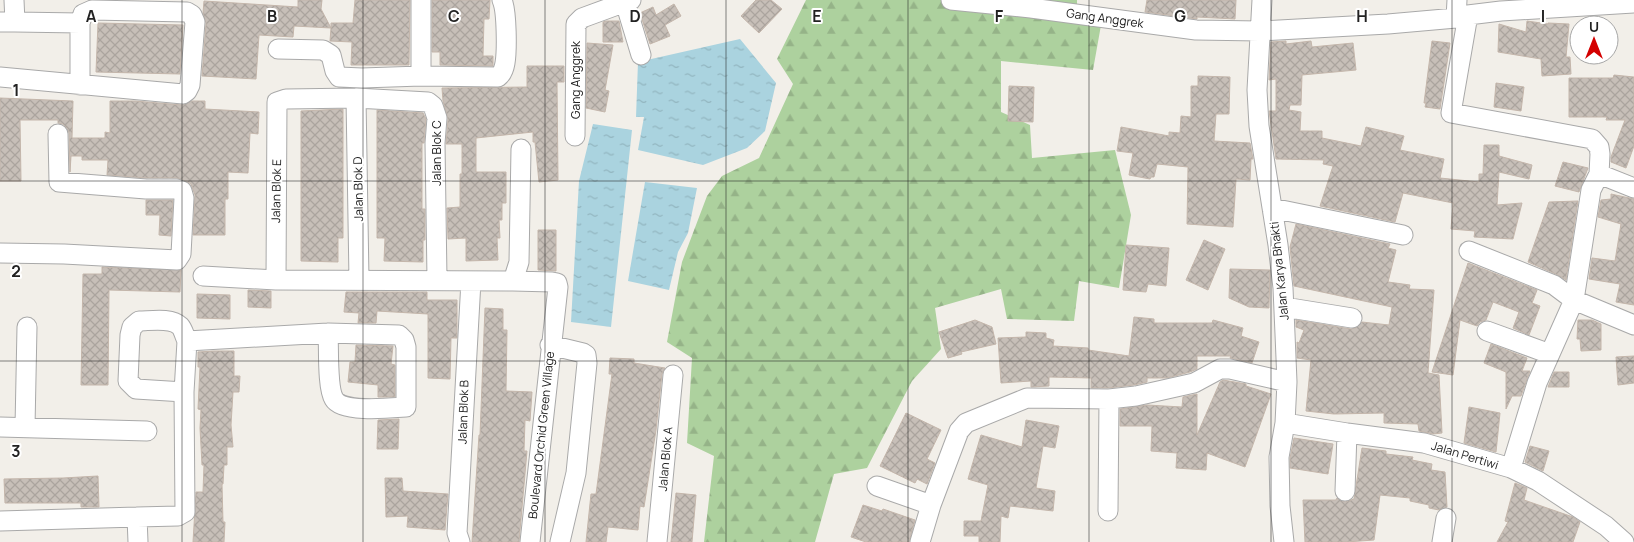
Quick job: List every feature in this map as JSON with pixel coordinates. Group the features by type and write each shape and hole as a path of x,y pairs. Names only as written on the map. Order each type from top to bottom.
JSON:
{"street":[{"path":"14,0 8,22 80,23"},
{"path":"421,0 421,76"},
{"path":"278,49 323,50 328,52 331,55 336,75 339,77 498,77 502,74 505,64 505,13 502,0"},
{"name":"Gang Anggrek","path":"951,0 1031,4 1196,30 1259,31 1388,24 1460,11 1501,11 1634,3"},
{"name":"Jalan Karya Bhakti","path":"1262,0 1257,90 1259,126 1272,208 1284,308 1287,382 1285,423 1279,457 1280,506 1284,542"},
{"path":"628,1 641,55"},
{"name":"Gang Anggrek","path":"575,136 576,24 582,18 628,1"},
{"path":"0,77 80,85 183,94 189,89 190,85 195,22 192,15 187,12 92,10 83,14 80,23 80,85"},
{"path":"1460,11 1451,113 1592,139 1598,147 1600,154 1598,174 1590,197 1574,300 1537,383 1511,468"},
{"name":"Jalan Blok E","path":"276,280 277,102 286,99 356,98"},
{"name":"Jalan Blok C","path":"356,98 428,102 433,106 437,118 435,143 437,279"},
{"name":"Jalan Blok D","path":"356,98 359,280"},
{"path":"0,254 64,254 176,260 181,254 184,198 182,191 176,189 146,189 59,182 58,134"},
{"path":"513,281 519,262 521,149"},
{"path":"1598,174 1634,188"},
{"path":"1272,208 1403,236"},
{"path":"1469,251 1554,285 1574,300 1634,324"},
{"path":"203,276 276,280 437,279 557,283 550,345"},
{"name":"Jalan Blok B","path":"460,542 457,533 470,281"},
{"path":"1284,308 1352,318"},
{"path":"0,521 178,516 185,512 184,392 186,341 181,326 173,322 139,321 132,327 130,335 128,381 136,388 184,392"},
{"path":"25,427 27,326"},
{"path":"1486,331 1550,354"},
{"path":"186,341 328,333 399,335 404,340 406,354 406,407 357,408 341,406 334,399 331,388 328,333"},
{"name":"Boulevard Orchid Green Village","path":"530,542 550,345 582,353 586,355 587,363 576,473 560,542"},
{"path":"920,542 931,505 959,432 966,423 1027,398 1109,399 1136,396 1194,383 1220,370 1230,369 1287,382"},
{"name":"Jalan Blok A","path":"657,542 673,375"},
{"path":"1108,511 1109,399"},
{"name":"Jalan Pertiwi","path":"1285,423 1424,443 1511,468 1538,481 1606,526 1624,542"},
{"path":"0,427 146,432"},
{"path":"1345,491 1348,433"},
{"path":"876,486 931,505"},
{"path":"137,517 138,542"},
{"path":"1442,542 1446,518"}],"green space":[{"path":"806,0 1077,0 1077,11 1103,14 1093,70 1001,61 1001,112 1030,125 1032,158 1115,150 1131,215 1119,288 1079,281 1074,321 1007,319 1001,289 935,308 941,349 912,381 867,468 834,474 815,542 704,542 714,456 687,443 692,358 667,342 682,262 707,196 722,176 759,158 793,84 777,59"}],"water":[{"path":"740,39 776,83 765,131 747,148 703,165 638,150 644,117 636,117 638,62"},
{"path":"593,124 632,130 611,327 571,322 579,181"},
{"path":"645,182 697,188 688,233 678,252 669,290 628,281"}],"building":[{"path":"298,0 322,0 321,9 331,28 294,26 293,37 259,35 256,79 202,76 206,23 203,13 204,1 298,7"},
{"path":"355,0 410,0 409,65 351,65 352,42 330,41 331,23 353,23"},
{"path":"432,0 490,0 489,19 484,19 483,56 493,56 493,66 440,65 440,52 432,52"},
{"path":"756,0 771,0 782,9 759,33 741,16"},
{"path":"1147,0 1236,0 1235,19 1197,17 1197,19 1145,12"},
{"path":"674,4 681,16 665,25 670,36 650,44 640,13 653,7 656,15"},
{"path":"619,21 623,42 603,42 603,22"},
{"path":"1527,21 1569,24 1566,57 1569,57 1571,74 1542,76 1541,59 1498,52 1499,24 1526,32"},
{"path":"98,23 183,25 180,74 96,72"},
{"path":"1286,41 1286,44 1311,41 1312,47 1353,43 1356,70 1302,75 1301,105 1290,105 1289,110 1301,112 1300,131 1322,131 1322,138 1361,146 1366,127 1404,136 1400,150 1444,159 1440,178 1479,182 1479,174 1483,174 1484,145 1499,145 1499,156 1532,165 1529,179 1499,172 1497,205 1522,203 1513,239 1474,237 1475,231 1451,229 1453,203 1403,193 1395,222 1320,206 1333,166 1323,164 1324,160 1276,159 1269,111 1276,111 1276,79 1269,80 1271,42"},
{"path":"1432,41 1450,43 1440,109 1425,107 1426,103 1424,103"},
{"path":"587,43 613,45 605,90 609,91 605,112 586,108"},
{"path":"527,66 564,66 564,82 557,82 558,180 539,182 533,132 476,138 476,172 506,172 506,203 502,203 502,220 499,220 500,238 497,238 498,260 466,261 466,238 448,239 447,208 460,207 462,144 446,144 448,119 442,88 527,87"},
{"path":"1614,75 1634,77 1634,146 1626,168 1611,162 1611,157 1625,120 1606,120 1607,117 1569,117 1569,78 1613,78"},
{"path":"1198,76 1230,77 1229,114 1216,114 1214,141 1250,143 1253,159 1251,159 1250,180 1236,179 1233,227 1187,224 1188,167 1157,164 1154,177 1150,179 1129,175 1133,153 1117,151 1121,127 1169,136 1169,132 1180,133 1181,116 1191,117 1191,86 1198,86"},
{"path":"1496,83 1524,87 1521,111 1494,107"},
{"path":"1009,86 1034,87 1033,122 1008,121"},
{"path":"0,98 73,101 72,138 105,138 105,132 110,133 110,101 182,105 192,101 205,101 205,109 259,112 258,134 250,133 248,173 228,172 228,199 225,199 225,235 193,235 195,195 191,184 186,181 177,178 107,175 108,160 82,160 82,156 71,156 70,172 69,133 63,124 58,123 58,120 20,120 21,181 0,181"},
{"path":"343,109 343,238 338,238 338,262 301,261 301,111"},
{"path":"377,110 423,113 426,119 424,143 422,143 422,209 425,209 423,262 384,261 385,238 377,238"},
{"path":"1563,162 1588,168 1579,192 1555,186"},
{"path":"1611,194 1634,199 1634,305 1616,302 1620,284 1589,279 1592,258 1615,261 1621,224 1598,217 1601,200 1611,199"},
{"path":"146,200 173,200 171,236 159,235 160,215 146,215"},
{"path":"1578,201 1566,280 1528,262 1549,202"},
{"path":"1296,224 1390,244 1388,248 1396,250 1388,282 1410,285 1409,289 1434,290 1428,373 1439,375 1442,433 1433,434 1419,431 1418,424 1384,423 1384,413 1334,414 1306,411 1311,360 1297,358 1297,342 1299,343 1304,330 1296,327 1296,320 1351,329 1356,328 1362,322 1389,325 1392,307 1294,286 1290,247"},
{"path":"538,230 556,230 556,271 538,270"},
{"path":"1204,240 1225,249 1208,290 1186,280"},
{"path":"1126,245 1169,248 1166,286 1148,284 1146,292 1123,290"},
{"path":"1468,263 1537,290 1532,303 1540,306 1529,335 1513,328 1519,312 1493,302 1486,320 1480,322 1477,326 1460,320 1453,375 1432,372"},
{"path":"102,267 181,270 180,292 109,290 108,385 81,385 83,274 102,274"},
{"path":"1230,269 1270,270 1269,308 1249,307 1229,298"},
{"path":"248,290 271,291 271,308 248,307"},
{"path":"346,292 427,292 427,300 457,300 457,338 451,338 450,379 428,378 428,314 377,311 376,323 358,323 359,313 344,312"},
{"path":"197,294 230,295 230,319 197,318"},
{"path":"485,308 503,309 503,330 507,330 506,391 532,392 530,421 525,420 524,451 527,451 519,542 472,542 480,435"},
{"path":"1134,317 1154,319 1154,323 1212,323 1213,320 1243,328 1241,336 1259,342 1252,363 1230,358 1231,356 1197,356 1197,369 1167,378 1147,378 1147,382 1134,385 1091,388 1091,378 1049,377 1049,386 1031,387 1031,381 1001,383 998,338 1026,337 1026,332 1046,333 1046,338 1054,340 1053,346 1088,348 1088,350 1129,356"},
{"path":"975,320 992,327 996,344 961,352 962,354 948,358 939,332"},
{"path":"1578,320 1592,320 1601,324 1601,350 1581,351 1580,339 1577,339"},
{"path":"1491,344 1527,358 1522,371 1530,371 1521,396 1512,396 1506,409 1506,372 1484,363"},
{"path":"356,345 393,346 391,364 395,365 395,397 378,397 378,385 348,382 350,362 355,362"},
{"path":"234,351 234,376 240,376 239,392 233,392 231,425 233,447 227,447 227,465 224,465 222,484 223,522 225,522 224,542 193,542 196,492 203,492 204,465 202,465 201,410 198,409 200,367 198,367 198,352"},
{"path":"1634,356 1634,383 1618,385 1616,357"},
{"path":"610,358 634,359 634,363 665,368 662,374 656,430 644,507 640,506 638,530 608,527 606,542 586,542 591,494 596,494 612,374 609,374"},
{"path":"1554,372 1569,372 1569,387 1548,387"},
{"path":"1223,380 1246,384 1246,386 1271,394 1245,467 1207,453 1206,470 1176,468 1177,453 1151,451 1152,426 1120,426 1120,409 1147,405 1182,407 1183,397 1197,394 1197,435 1220,382"},
{"path":"1469,407 1500,413 1496,452 1464,443"},
{"path":"906,413 941,430 927,459 935,463 927,484 917,479 915,483 880,466"},
{"path":"399,419 398,449 377,449 378,420"},
{"path":"1026,420 1059,426 1055,448 1043,446 1036,488 1055,491 1053,511 1010,506 1008,518 1001,516 1000,542 979,542 979,536 964,536 964,521 981,521 988,485 968,479 981,435 1022,447"},
{"path":"1294,438 1333,444 1328,474 1290,468"},
{"path":"1530,446 1549,451 1543,471 1525,462"},
{"path":"1362,448 1386,451 1386,454 1413,457 1412,460 1432,464 1431,470 1445,472 1447,507 1439,510 1429,508 1429,505 1410,501 1410,498 1380,495 1374,540 1305,542 1303,500 1336,500 1337,498 1345,502 1354,499"},
{"path":"98,476 99,507 81,507 81,503 5,503 4,479"},
{"path":"385,478 402,478 403,491 448,494 445,530 407,527 408,516 386,517"},
{"path":"1515,483 1527,488 1524,500 1573,517 1580,522 1573,542 1497,542 1508,522 1505,521"},
{"path":"676,493 696,495 692,542 671,542"},
{"path":"863,505 882,511 883,509 915,520 909,542 866,542 851,537"}]}
